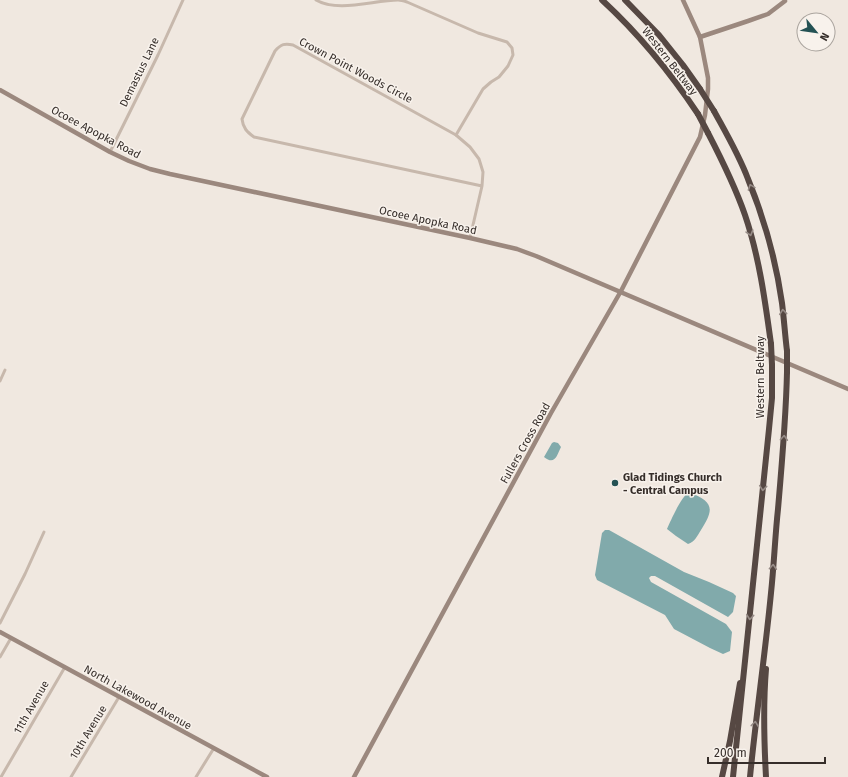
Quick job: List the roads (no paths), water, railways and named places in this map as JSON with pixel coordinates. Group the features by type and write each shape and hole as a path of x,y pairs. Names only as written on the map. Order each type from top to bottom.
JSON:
{"highway":[{"name":"Western Beltway","path":"602,0 630,27 657,58 701,114 708,133 731,178 745,215 756,251 764,291 771,344 772,398 743,694 733,777"},
{"name":"Western Beltway","path":"625,0 662,39 683,65 714,111 748,178 762,217 780,289 787,351 787,401 771,592 750,777"},
{"path":"766,777 764,689 771,592"},
{"path":"722,777 730,741 747,644"}],"street":[{"name":"Demastus Lane","path":"110,152 158,55 183,0"},
{"path":"316,0 330,5 340,5 398,0 407,2 478,33 507,42 512,48 513,54 508,66 499,77 483,89 456,135"},
{"name":"Fullers Cross Road","path":"354,777 551,413 620,291 700,137 701,114 708,90 708,78 700,37 683,0"},
{"path":"700,37 768,14 785,1"},
{"name":"Crown Point Woods Circle","path":"470,238 482,186 483,172 479,159 470,147 456,135 293,45 286,44 280,46 275,51 242,119 243,126 248,133 254,137 482,186"},
{"name":"Ocoee Apopka Road","path":"0,90 110,152 137,165 157,171 509,247 536,256 848,388"},
{"path":"0,381 5,370"},
{"path":"0,623 44,532"},
{"name":"North Lakewood Avenue","path":"0,632 267,777"},
{"path":"0,657 11,638"},
{"name":"11th Avenue","path":"1,777 65,667"},
{"name":"10th Avenue","path":"71,777 119,697"},
{"path":"196,777 214,748"}],"water":[{"path":"554,442 558,443 561,447 557,456 551,460 544,457"},
{"path":"689,492 703,499 709,506 710,511 697,537 688,544 667,529 680,504"},
{"path":"605,530 609,530 684,572 733,593 736,596 733,612 728,617 655,576 651,576 649,578 651,582 726,624 732,632 730,651 723,654 674,629 665,615 597,580 595,575 602,533"}],"place":[{"name":"Glad Tidings Church - Central Campus","path":"615,483"}]}
